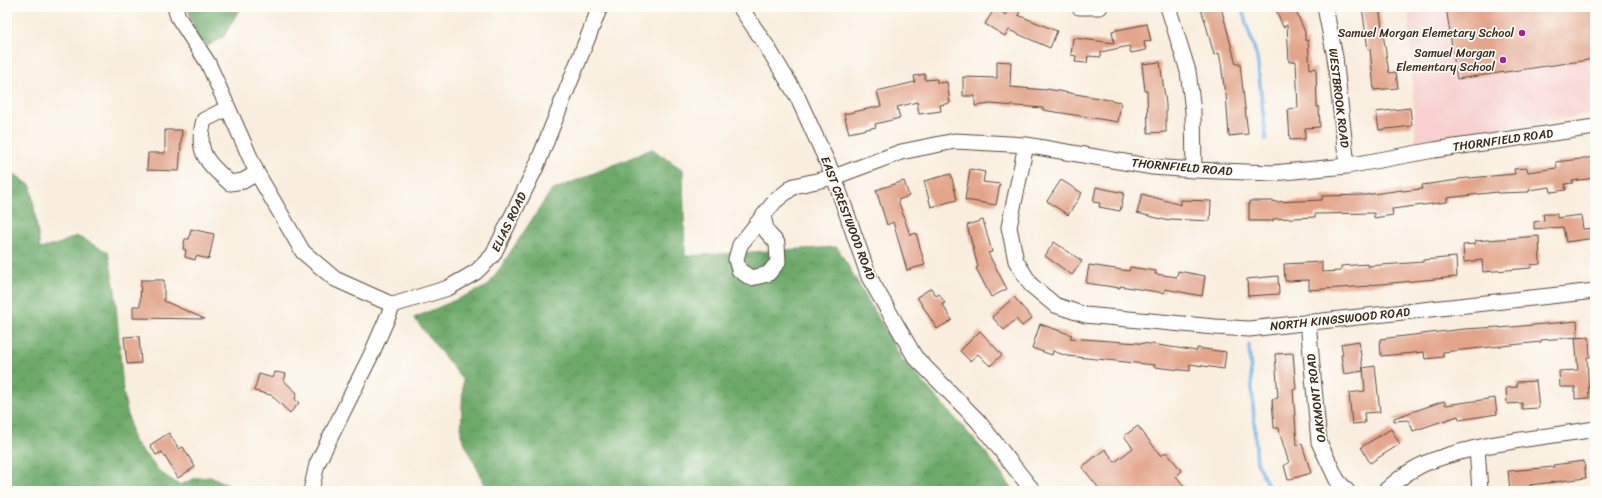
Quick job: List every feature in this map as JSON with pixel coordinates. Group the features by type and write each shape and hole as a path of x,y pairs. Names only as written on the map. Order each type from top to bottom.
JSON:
{"street":[{"path":"175,7 178,17 208,63 257,173 303,252 335,279 393,305 371,355 317,464 311,491"},
{"name":"ELIAS ROAD","path":"393,305 448,288 476,272 493,255 536,166 600,7"},
{"name":"EAST CRESTWOOD ROAD","path":"740,7 766,45 797,96 834,177 869,277 915,357 978,421 1033,491"},
{"path":"1079,7 1100,7"},
{"path":"1168,7 1188,71 1193,111 1194,170"},
{"name":"WESTBROOK ROAD","path":"1325,7 1335,57 1347,166"},
{"path":"228,108 204,120 200,134 202,152 214,170 230,183 243,181 257,173"},
{"name":"THORNFIELD ROAD","path":"763,217 775,201 794,186 834,177 901,152 955,141 1026,145 1153,167 1272,173 1347,166 1434,150 1595,127"},
{"name":"NORTH KINGSWOOD ROAD","path":"1026,145 1009,227 1016,261 1031,285 1055,305 1085,316 1250,329 1595,291"},
{"name":"OAKMONT ROAD","path":"1308,322 1319,442 1337,480 1347,491"},
{"path":"1385,491 1396,481 1429,462 1477,448 1595,429"},
{"path":"1477,448 1480,491"}],"shaded area":[{"name":"Samuel Morgan Elementary School","path":"1408,7 1595,7 1595,113 1416,144"}],"green space":[{"path":"188,7 241,7 223,37 198,51"},
{"path":"652,149 683,170 685,256 837,247 902,359 986,453 1014,491 488,491 461,435 463,380 414,318 488,286 551,191"},
{"path":"7,156 8,169 31,186 40,249 61,243 76,236 108,252 115,291 123,391 133,440 160,472 179,485 196,478 213,477 238,491 7,491"}],"building":[{"path":"1010,7 1020,12 1018,15 1057,31 1050,48 1009,30 1005,36 985,24 995,8 1005,15"},
{"path":"1200,7 1221,7 1236,64 1240,64 1248,134 1229,136 1226,94 1219,53 1214,55"},
{"path":"1275,7 1294,7 1305,32 1305,41 1308,40 1310,69 1316,68 1317,107 1319,107 1320,127 1305,128 1305,139 1290,140 1288,109 1298,108 1296,61 1289,62 1287,25 1283,27"},
{"path":"1362,7 1379,7 1389,73 1396,72 1398,88 1374,90 1370,49 1368,50"},
{"name":"Samuel Morgan Elemetary School","path":"1446,7 1595,7 1595,59 1457,79"},
{"path":"1147,24 1151,41 1144,42 1146,50 1131,53 1129,46 1101,52 1101,57 1088,56 1087,63 1075,62 1076,56 1071,55 1073,38 1114,43 1112,31"},
{"path":"997,61 1011,62 1010,87 1047,89 1121,102 1118,122 1043,110 1043,108 990,104 975,106 975,96 963,96 963,77 997,78"},
{"path":"1160,62 1166,104 1166,132 1148,133 1147,91 1145,91 1142,64"},
{"path":"925,74 925,80 937,79 937,83 947,82 950,103 940,105 941,111 919,114 917,102 897,107 900,118 875,124 876,127 849,133 844,114 881,106 877,91 915,82 914,76"},
{"path":"1410,108 1412,126 1379,130 1376,112"},
{"path":"165,130 182,130 179,171 147,170 148,153 165,153"},
{"path":"1595,157 1595,178 1572,181 1573,183 1565,184 1566,190 1551,192 1550,187 1529,190 1529,192 1497,192 1447,198 1447,202 1392,209 1393,215 1374,218 1374,213 1315,214 1315,217 1273,219 1273,221 1249,221 1249,201 1274,202 1322,200 1322,196 1366,195 1422,189 1422,185 1458,179 1515,174 1514,169 1527,168 1528,172 1557,168 1556,162"},
{"path":"970,169 985,172 983,182 1000,184 996,205 965,200"},
{"path":"951,174 957,200 931,207 924,181"},
{"path":"1061,180 1082,193 1068,215 1047,201"},
{"path":"904,181 909,196 898,200 910,235 916,233 925,265 907,270 893,222 887,225 876,190"},
{"path":"1096,187 1124,193 1120,211 1099,207 1100,203 1093,202"},
{"path":"1142,194 1181,205 1181,200 1211,201 1210,221 1170,219 1169,221 1137,213"},
{"path":"1543,214 1557,214 1557,218 1581,215 1583,229 1595,228 1595,238 1566,242 1563,227 1534,229 1534,222 1544,220"},
{"path":"983,220 992,252 988,253 1007,289 991,297 976,268 978,267 967,225"},
{"path":"191,229 214,234 209,259 196,256 195,260 185,257 186,250 183,249 185,239 189,239"},
{"path":"1539,236 1540,264 1531,265 1531,268 1483,272 1482,260 1464,262 1463,245 1475,244 1475,241"},
{"path":"1054,242 1082,261 1072,275 1045,256"},
{"path":"1456,257 1457,277 1370,286 1309,290 1309,280 1285,281 1284,264 1322,262 1322,272 1341,271 1341,266 1368,264 1368,266 1423,262 1423,260"},
{"path":"1089,265 1129,271 1130,267 1156,271 1155,274 1177,277 1178,271 1205,276 1202,296 1165,289 1164,293 1120,286 1120,288 1086,283"},
{"path":"1278,276 1279,294 1248,296 1247,279"},
{"path":"141,280 164,280 164,301 205,319 133,318 133,306 140,306"},
{"path":"931,288 936,296 939,294 945,303 942,304 952,320 937,329 917,297"},
{"path":"1014,297 1032,318 1022,326 1016,319 1004,330 992,317"},
{"path":"1577,321 1578,337 1443,352 1443,357 1425,359 1424,352 1381,356 1380,339 1464,329 1500,328"},
{"path":"1040,324 1072,335 1070,338 1151,344 1197,351 1197,348 1226,352 1224,369 1190,364 1190,371 1154,367 1155,365 1067,356 1053,351 1052,355 1032,348"},
{"path":"980,331 1002,355 990,366 978,354 970,361 960,351"},
{"path":"139,336 141,363 127,364 124,337"},
{"path":"1589,337 1590,357 1587,357 1589,398 1575,399 1575,387 1560,387 1559,371 1578,370 1575,338"},
{"path":"1359,341 1363,371 1344,374 1341,344"},
{"path":"1293,353 1296,389 1293,390 1297,445 1302,444 1311,473 1288,480 1284,465 1289,463 1279,428 1274,428 1272,399 1278,398 1275,354"},
{"path":"1375,366 1380,412 1364,413 1365,423 1352,424 1349,393 1365,391 1363,368"},
{"path":"275,372 286,374 284,381 297,393 295,399 299,403 290,413 271,395 254,391 259,374 273,378"},
{"path":"1536,381 1539,408 1522,409 1522,403 1507,404 1506,388 1517,387 1517,382"},
{"path":"1495,398 1497,414 1459,420 1458,416 1413,431 1409,420 1394,421 1394,418 1444,401 1446,405"},
{"path":"1138,426 1161,456 1166,452 1182,471 1176,476 1188,491 1101,491 1082,467 1105,449 1115,462 1133,448 1124,436"},
{"path":"1391,429 1400,444 1370,463 1361,447"},
{"path":"169,433 179,449 183,447 195,467 178,478 162,452 156,455 150,445"},
{"path":"1584,461 1586,478 1530,485 1531,491 1510,491 1508,471 1554,467 1553,465"}],"waterway":[{"path":"1241,7 1257,57 1266,139"},
{"path":"1249,345 1257,463 1268,486"}],"place":[{"name":"Samuel Morgan Elemetary School","path":"1522,33"},
{"name":"Samuel Morgan Elementary School","path":"1503,60"}]}
